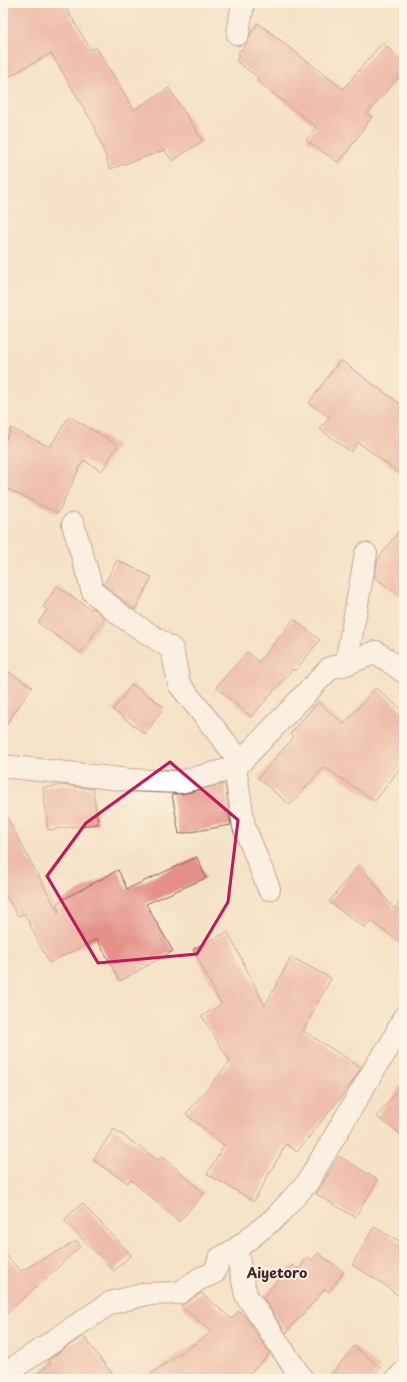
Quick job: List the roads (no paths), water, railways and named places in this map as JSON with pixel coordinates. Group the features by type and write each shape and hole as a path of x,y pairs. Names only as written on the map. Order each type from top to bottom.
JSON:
{"street":[{"path":"238,34 243,3"},
{"path":"73,524 93,592 123,617 172,649 179,684 238,765 244,826 269,889"},
{"path":"346,664 366,554"},
{"path":"3,766 130,780 180,782 238,765 330,668 346,664 376,652 404,672"},
{"path":"3,1375 110,1303 146,1294 179,1292 199,1279 214,1273 220,1258 236,1250 275,1218 307,1183 378,1062 392,1044 404,1017"},
{"path":"236,1250 246,1295 302,1379"},
{"path":"397,1379 404,1372"}],"district":[{"name":"Aiyetoro","path":"277,1273"}]}
